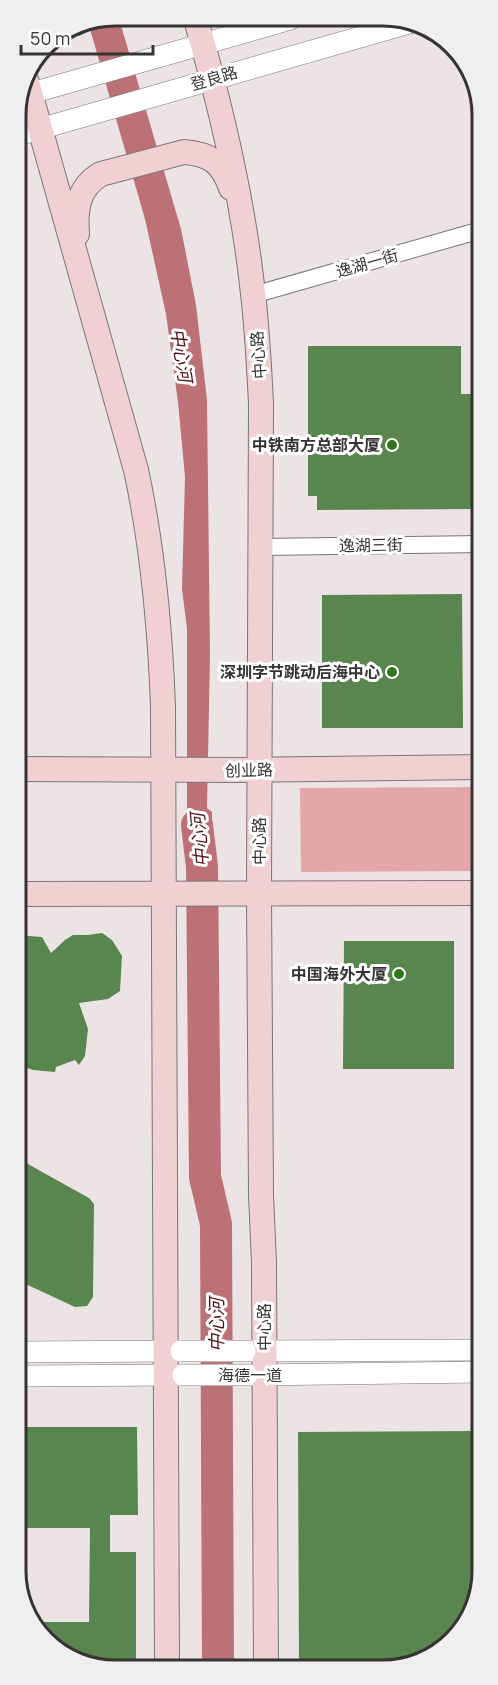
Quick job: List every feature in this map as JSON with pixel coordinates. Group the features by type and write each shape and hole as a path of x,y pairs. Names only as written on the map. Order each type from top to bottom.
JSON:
{"main road":[{"name":"中心路","path":"197,25 232,162 243,227 253,295 261,404 261,547 250,770 251,893 264,1263 255,1351 266,1660"},
{"path":"28,96 41,129 136,471 154,581 167,770 169,893 174,1375 167,1660"},
{"path":"83,282 76,223 77,206 81,195 93,178 101,174 184,152 195,152 207,156 217,162 225,172 243,227"},
{"name":"创业路","path":"26,769 250,770 472,767"},
{"path":"25,894 472,892"}],"street":[{"path":"30,89 56,86 270,25"},
{"name":"登良路","path":"26,133 397,27"},
{"name":"逸湖一街","path":"253,295 472,233"},
{"name":"逸湖三街","path":"261,547 472,544"},
{"name":"海德一道","path":"25,1352 472,1350"},
{"name":"海德一道","path":"25,1376 472,1372"}],"shaded area":[{"path":"472,787 472,871 301,872 300,788"}],"water":[{"path":"121,25 181,229 196,305 207,400 210,655 207,808 212,812 212,867 187,867 187,629 182,589 185,477 166,314 145,219 90,29 97,27"}],"building":[{"name":"中铁南方总部大厦","path":"308,346 461,346 461,394 472,394 472,509 317,510 317,496 308,496"},
{"name":"深圳字节跳动后海中心","path":"462,594 463,728 322,728 322,595"},
{"path":"102,933 112,940 122,956 120,991 108,999 79,1003 88,1029 85,1056 79,1065 75,1060 56,1067 55,1072 25,1067 25,936 42,937 51,953 73,935"},
{"name":"中国海外大厦","path":"344,941 454,941 454,1069 343,1069"},
{"path":"25,1164 89,1198 94,1204 93,1297 87,1306 75,1307 25,1284"},
{"path":"25,1427 137,1427 138,1515 110,1515 110,1552 136,1552 136,1660 115,1660 86,1655 65,1644 42,1622 89,1622 90,1528 25,1528"},
{"path":"472,1431 472,1576 469,1593 457,1620 438,1641 428,1648 401,1658 383,1660 299,1660 298,1432"}],"waterway":[{"name":"中心河","path":"197,825 202,867 205,1177 216,1224 218,1660"}],"place":[{"name":"中铁南方总部大厦","path":"392,445"},
{"name":"深圳字节跳动后海中心","path":"392,672"},
{"name":"中国海外大厦","path":"399,974"}]}
